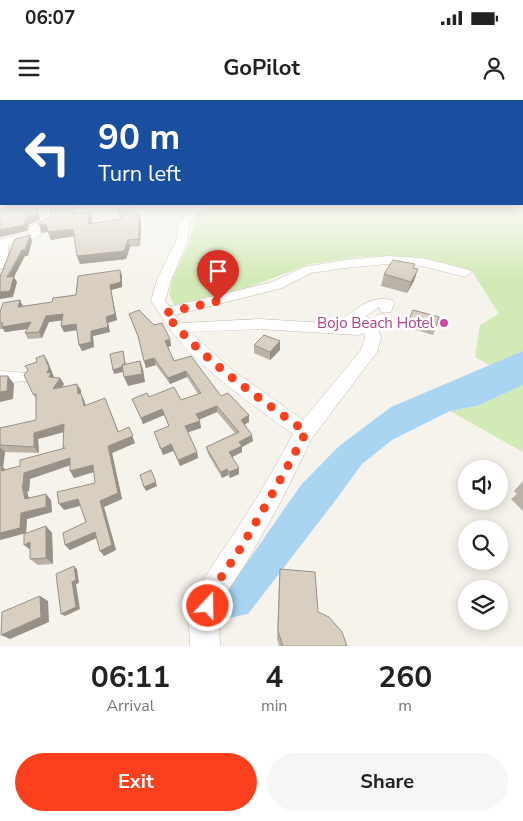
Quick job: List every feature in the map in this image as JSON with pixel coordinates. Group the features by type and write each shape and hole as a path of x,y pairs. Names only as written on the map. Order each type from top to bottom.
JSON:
{"street":[{"path":"2,265 1,242 33,236 36,234 35,230"},
{"path":"183,230 182,241 164,280 158,301 165,313 176,328 205,357 233,380 306,432"},
{"path":"165,313 277,286 308,270 345,264 388,260 422,262 464,273"},
{"path":"176,328 215,326 239,330 305,332 318,329 358,330 373,317 373,338 369,352 306,432 237,554 213,589 204,622 205,646"},
{"path":"0,377 21,377"}],"green space":[{"path":"192,230 523,230 523,351 491,366 475,357 480,325 499,314 472,271 447,263 399,256 360,257 310,264 246,288 174,305 169,294 173,277 190,241"},
{"path":"523,385 523,452 450,411 477,406"}],"water":[{"path":"523,351 523,385 477,406 450,411 392,440 362,464 248,614 228,618 225,594 301,485 338,447 391,407"}],"building":[{"path":"73,230 139,230 139,239 128,240 124,251 77,256"},
{"path":"30,235 25,250 22,250 7,277 14,276 10,291 0,292 0,277 15,239"},
{"path":"393,260 415,264 413,268 418,269 411,282 384,274"},
{"path":"120,270 121,282 110,285 115,314 106,317 108,327 91,331 91,342 79,345 76,324 61,326 63,314 46,316 39,332 25,333 31,322 2,327 3,323 0,323 0,312 3,303 20,300 18,307 52,302 53,298 76,295 78,276"},
{"path":"139,310 154,325 162,323 170,339 165,341 174,361 191,356 221,396 228,393 249,415 241,420 252,435 239,442 242,446 229,452 239,468 229,472 227,469 221,472 206,447 239,432 217,406 196,414 200,421 185,426 197,452 178,460 171,444 161,449 154,432 169,426 162,409 141,418 132,399 147,393 149,397 174,387 181,400 201,393 186,371 168,378 154,358 144,361 138,336 129,314"},
{"path":"413,310 439,317 436,327 409,319"},
{"path":"264,335 280,341 270,352 254,345"},
{"path":"123,351 125,364 113,370 110,354"},
{"path":"44,355 49,368 47,373 51,372 49,377 60,378 53,389 77,384 78,394 81,393 84,406 105,398 118,432 129,427 133,436 108,446 118,493 100,501 112,545 100,551 95,532 65,545 63,533 86,522 78,499 59,504 57,492 95,483 93,465 70,471 70,458 24,473 22,486 25,499 46,494 46,507 21,513 20,528 0,533 0,466 2,466 1,471 20,466 20,460 65,448 63,448 64,424 34,433 34,447 0,445 0,428 36,420 36,394 33,394 24,375 28,370 25,366 37,362 36,358"},
{"path":"140,361 142,374 124,377 122,365"},
{"path":"0,376 8,376 7,391 0,392"},
{"path":"151,470 156,482 144,487 140,475"},
{"path":"46,526 46,558 30,559 30,542 24,545 24,534"},
{"path":"74,566 76,580 72,582 76,607 61,614 56,574"},
{"path":"280,569 315,572 318,612 329,617 342,632 347,646 283,646 278,631"},
{"path":"40,596 41,617 1,635 2,612"}],"place":[{"name":"Bojo Beach Hotel","path":"444,323"}],"route":[{"path":"208,606 213,589 237,554 306,432 233,380 205,357 176,328 165,313 218,301"}]}
